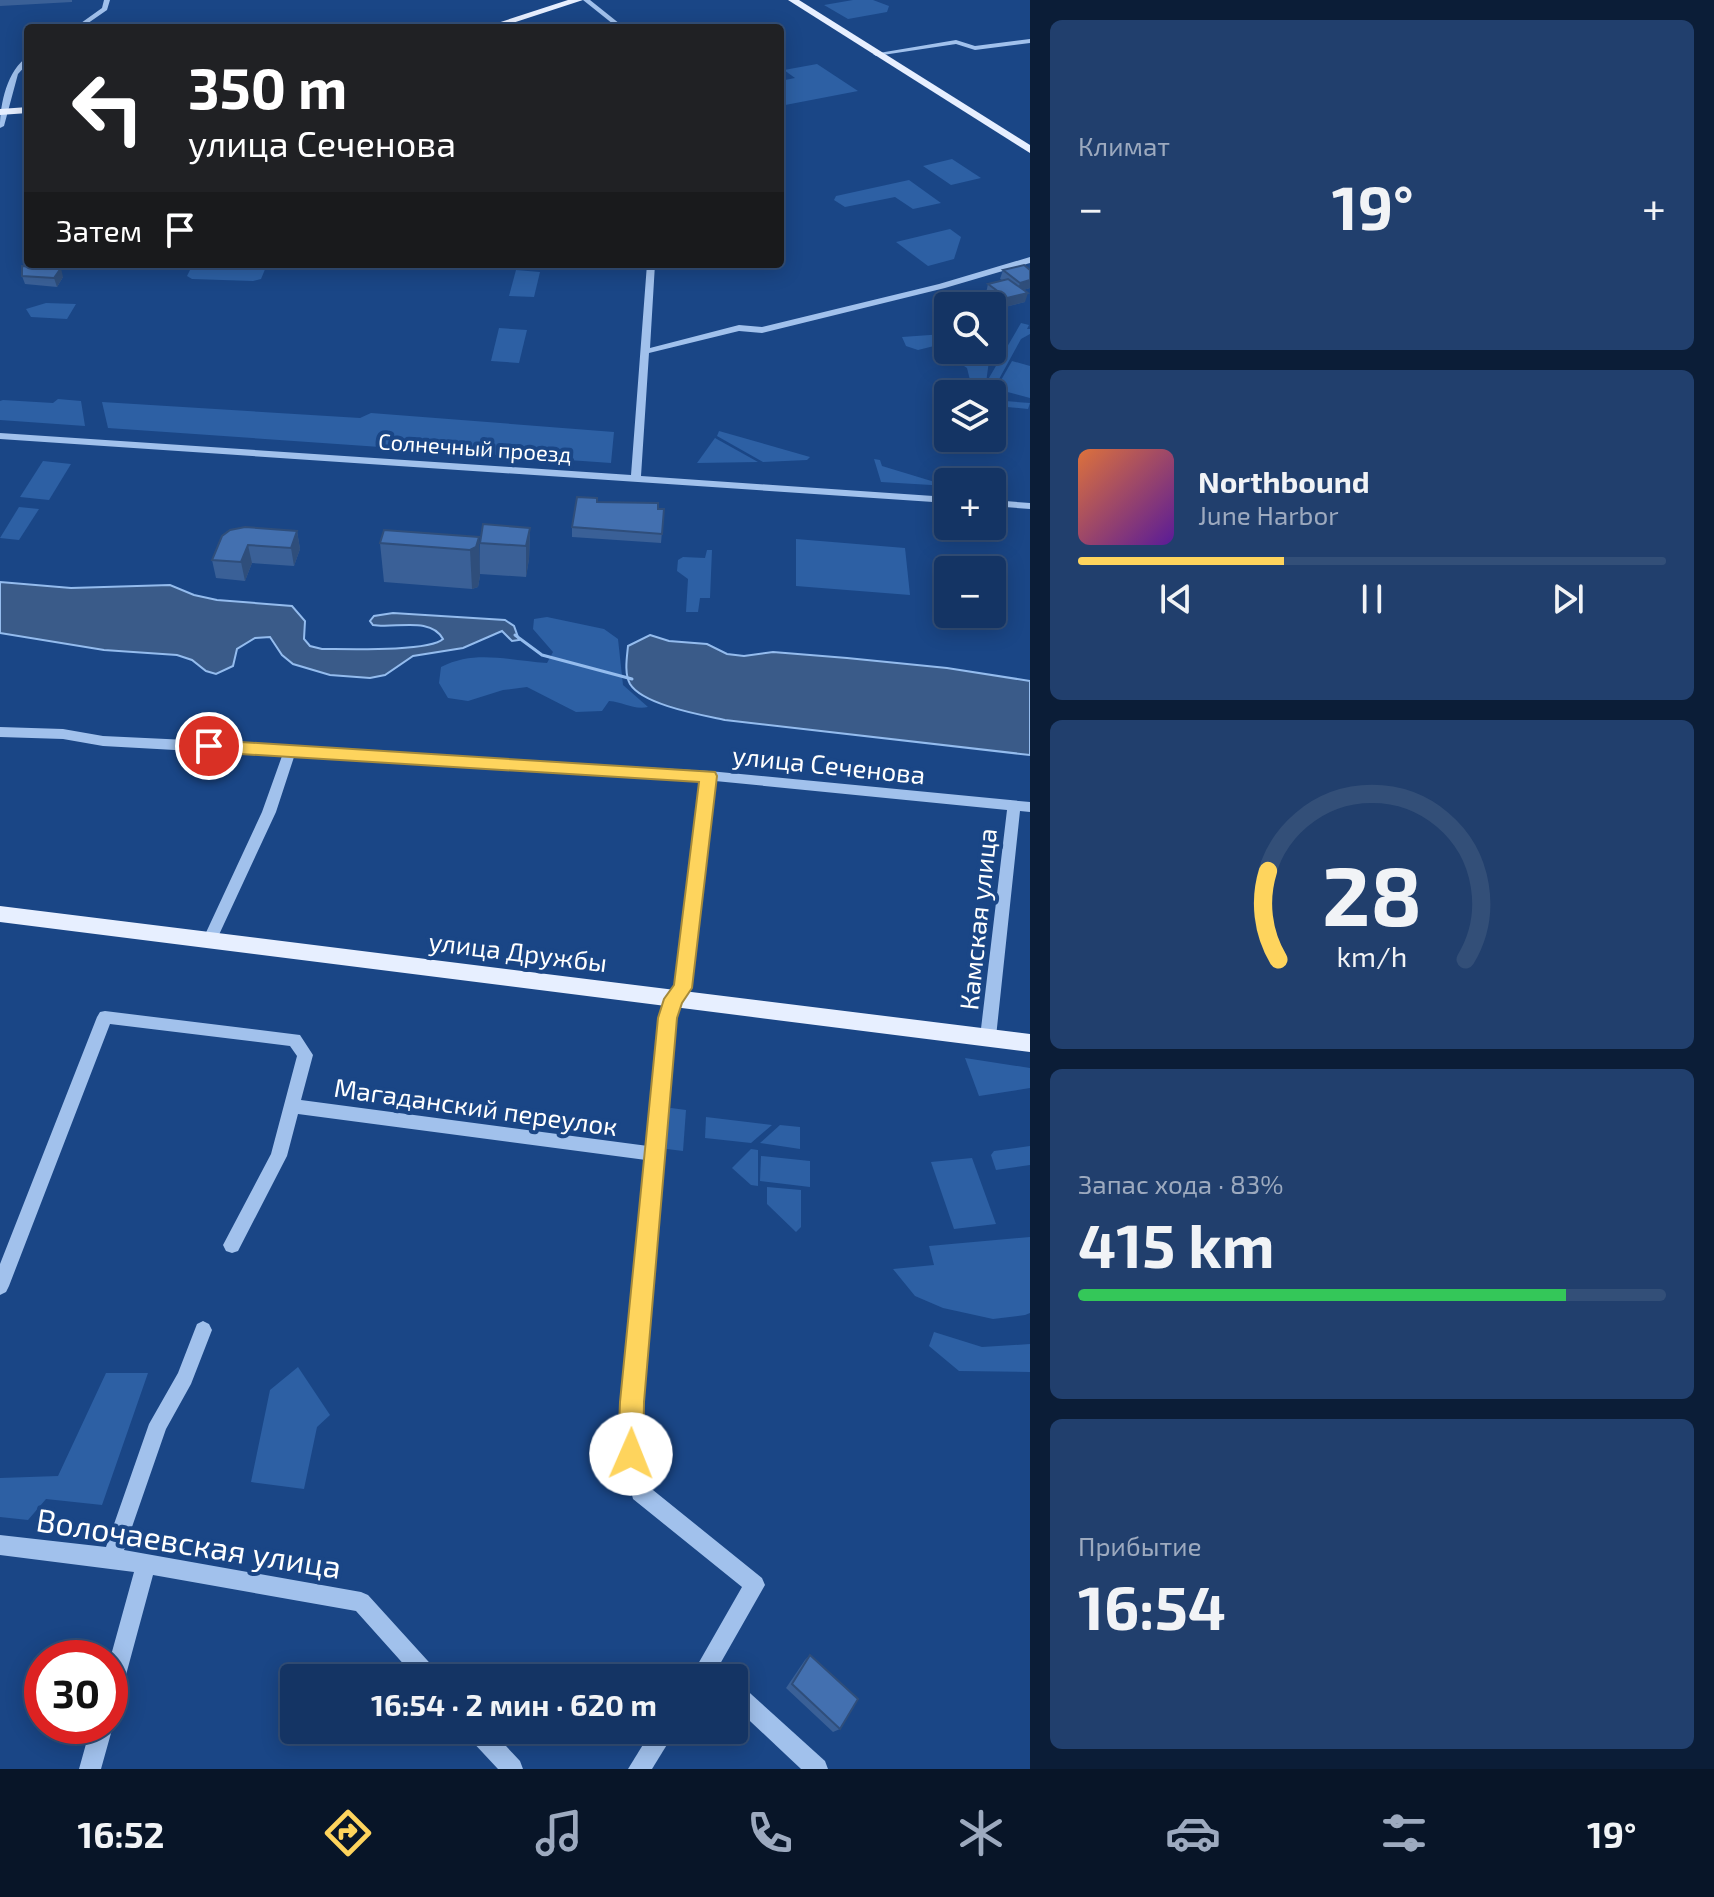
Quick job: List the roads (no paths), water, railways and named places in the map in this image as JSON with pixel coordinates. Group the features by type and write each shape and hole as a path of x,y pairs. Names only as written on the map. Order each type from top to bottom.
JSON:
{"main road":[{"path":"500,24 578,0"},
{"path":"793,0 1030,150"},
{"path":"2,112 24,110"},
{"name":"улица Дружбы","path":"0,914 1030,1043"}],"street":[{"path":"83,24 105,9 107,0"},
{"path":"586,0 617,24"},
{"path":"876,54 956,42 975,48 1030,41"},
{"path":"0,126 15,74 24,63"},
{"path":"644,352 739,328 774,327 942,286 1030,260"},
{"path":"636,477 651,268"},
{"name":"Солнечный проезд","path":"0,436 934,499"},
{"path":"1006,504 1030,506"},
{"name":"улица Сеченова","path":"0,732 63,734 103,741 709,776 1030,807"},
{"path":"210,939 269,812 290,750"},
{"path":"709,776 683,988 673,999 668,1018 632,1402 631,1454 640,1492 755,1585 714,1664"},
{"name":"Камская улица","path":"988,1037 1014,806"},
{"path":"0,1286 105,1017 295,1040 305,1055 279,1156 232,1245"},
{"name":"Магаданский переулок","path":"292,1106 654,1154"},
{"path":"112,1558 158,1424 185,1378 203,1330"},
{"name":"Волочаевская улица","path":"0,1545 112,1558 361,1602 417,1664"},
{"path":"126,1640 146,1565"},
{"path":"748,1705 817,1769"},
{"path":"90,1769 97,1744"},
{"path":"490,1744 512,1769"},
{"path":"639,1769 656,1744"}],"waterway":[{"path":"515,635 542,655 632,679"}]}
